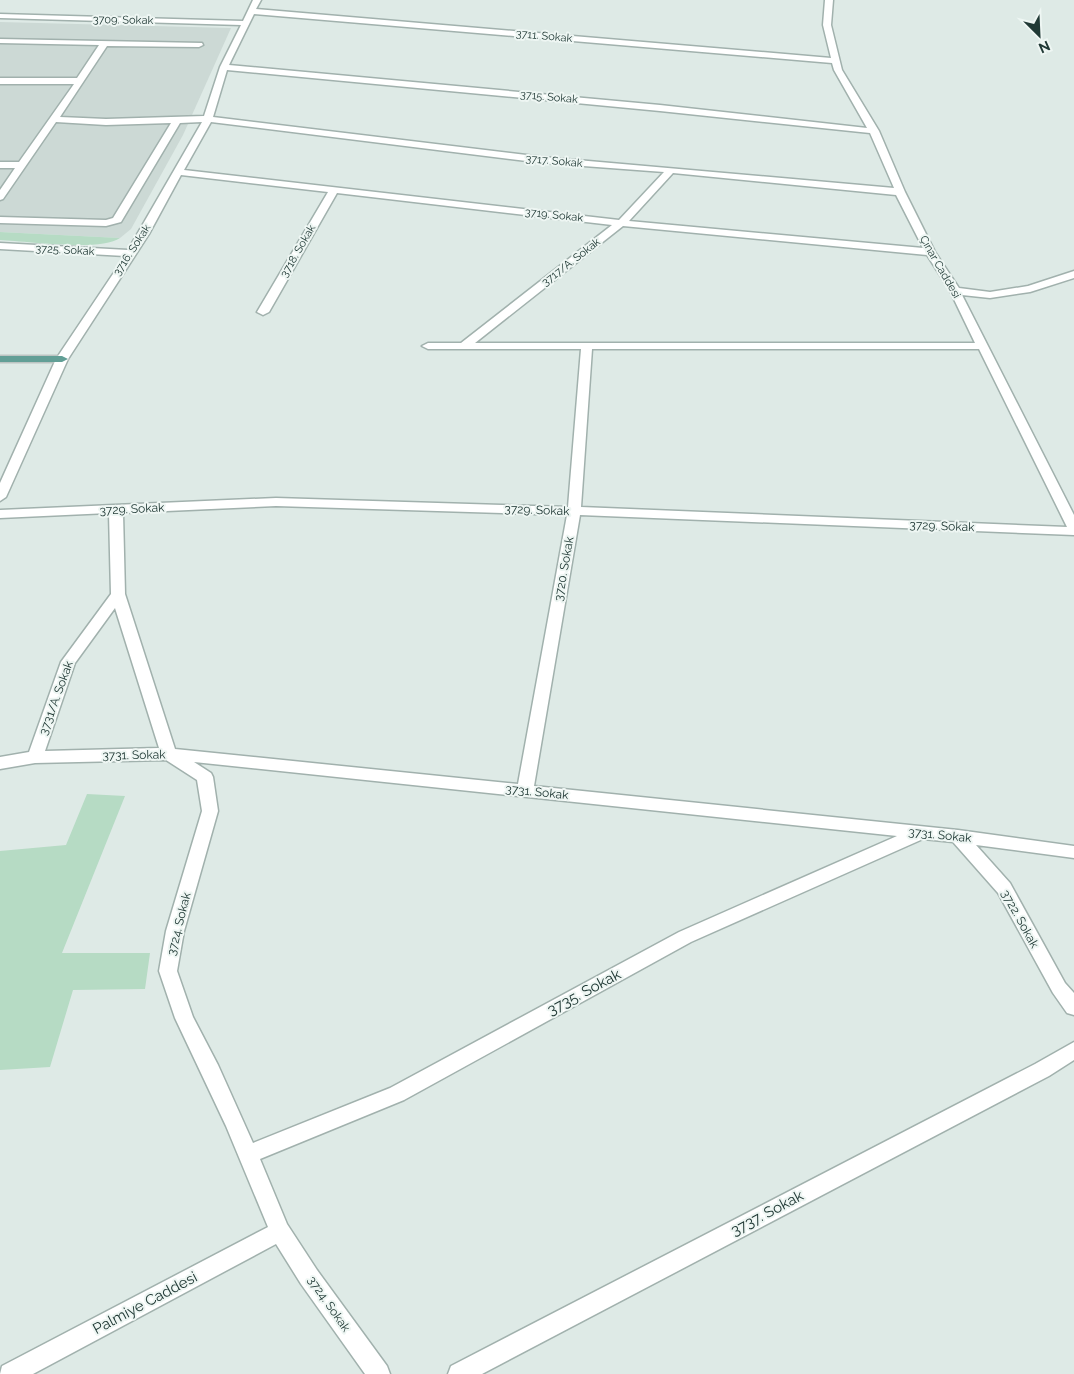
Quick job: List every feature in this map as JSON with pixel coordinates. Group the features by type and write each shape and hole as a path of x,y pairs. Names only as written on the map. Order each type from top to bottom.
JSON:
{"main road":[{"path":"0,359 62,359"}],"street":[{"name":"3716. Sokak","path":"0,497 62,359 144,234 208,119 224,66 258,0"},
{"name":"Çınar Caddesi","path":"829,0 827,25 838,70 874,131 900,192 930,252 955,291 1074,530"},
{"name":"3711. Sokak","path":"252,11 836,61"},
{"name":"3709. Sokak","path":"0,16 246,23"},
{"path":"0,41 199,45"},
{"path":"0,197 104,44"},
{"name":"3715. Sokak","path":"224,66 640,106 874,131"},
{"path":"0,81 80,81"},
{"name":"3717. Sokak","path":"54,119 106,122 208,119 544,160 900,192"},
{"path":"0,220 106,223 118,220 177,120"},
{"path":"0,165 22,165"},
{"name":"3717/A. Sokak","path":"464,346 622,223 671,170"},
{"name":"3719. Sokak","path":"178,172 622,223 930,252"},
{"name":"3718. Sokak","path":"263,312 334,190"},
{"name":"3725. Sokak","path":"0,246 131,253"},
{"path":"955,291 990,296 1030,289 1074,274"},
{"path":"428,346 982,346"},
{"name":"3720. Sokak","path":"525,790 574,511 587,346"},
{"name":"3729. Sokak","path":"0,514 276,502 1074,530"},
{"path":"116,510 118,594 169,754"},
{"name":"3731/A. Sokak","path":"35,757 68,662 118,594"},
{"name":"3731. Sokak","path":"0,763 35,757 169,754 922,832 1074,852"},
{"name":"3724. Sokak","path":"169,754 205,778 210,811 175,931 168,971 184,1018 211,1071 280,1231 309,1277 379,1374"},
{"name":"3735. Sokak","path":"248,1155 397,1094 685,937 922,832"},
{"name":"3722. Sokak","path":"958,836 1004,888 1058,988 1074,1007"},
{"name":"3737. Sokak","path":"459,1374 1033,1075 1074,1050"},
{"name":"Palmiye Caddesi","path":"10,1374 280,1231"}],"shaded area":[{"path":"0,22 231,28 183,135 131,229 120,238 0,232"}],"green space":[{"path":"0,232 120,238 97,244 62,245 0,240"},
{"path":"87,794 125,796 62,953 150,953 145,989 73,990 50,1067 0,1070 0,851 66,845"}]}
